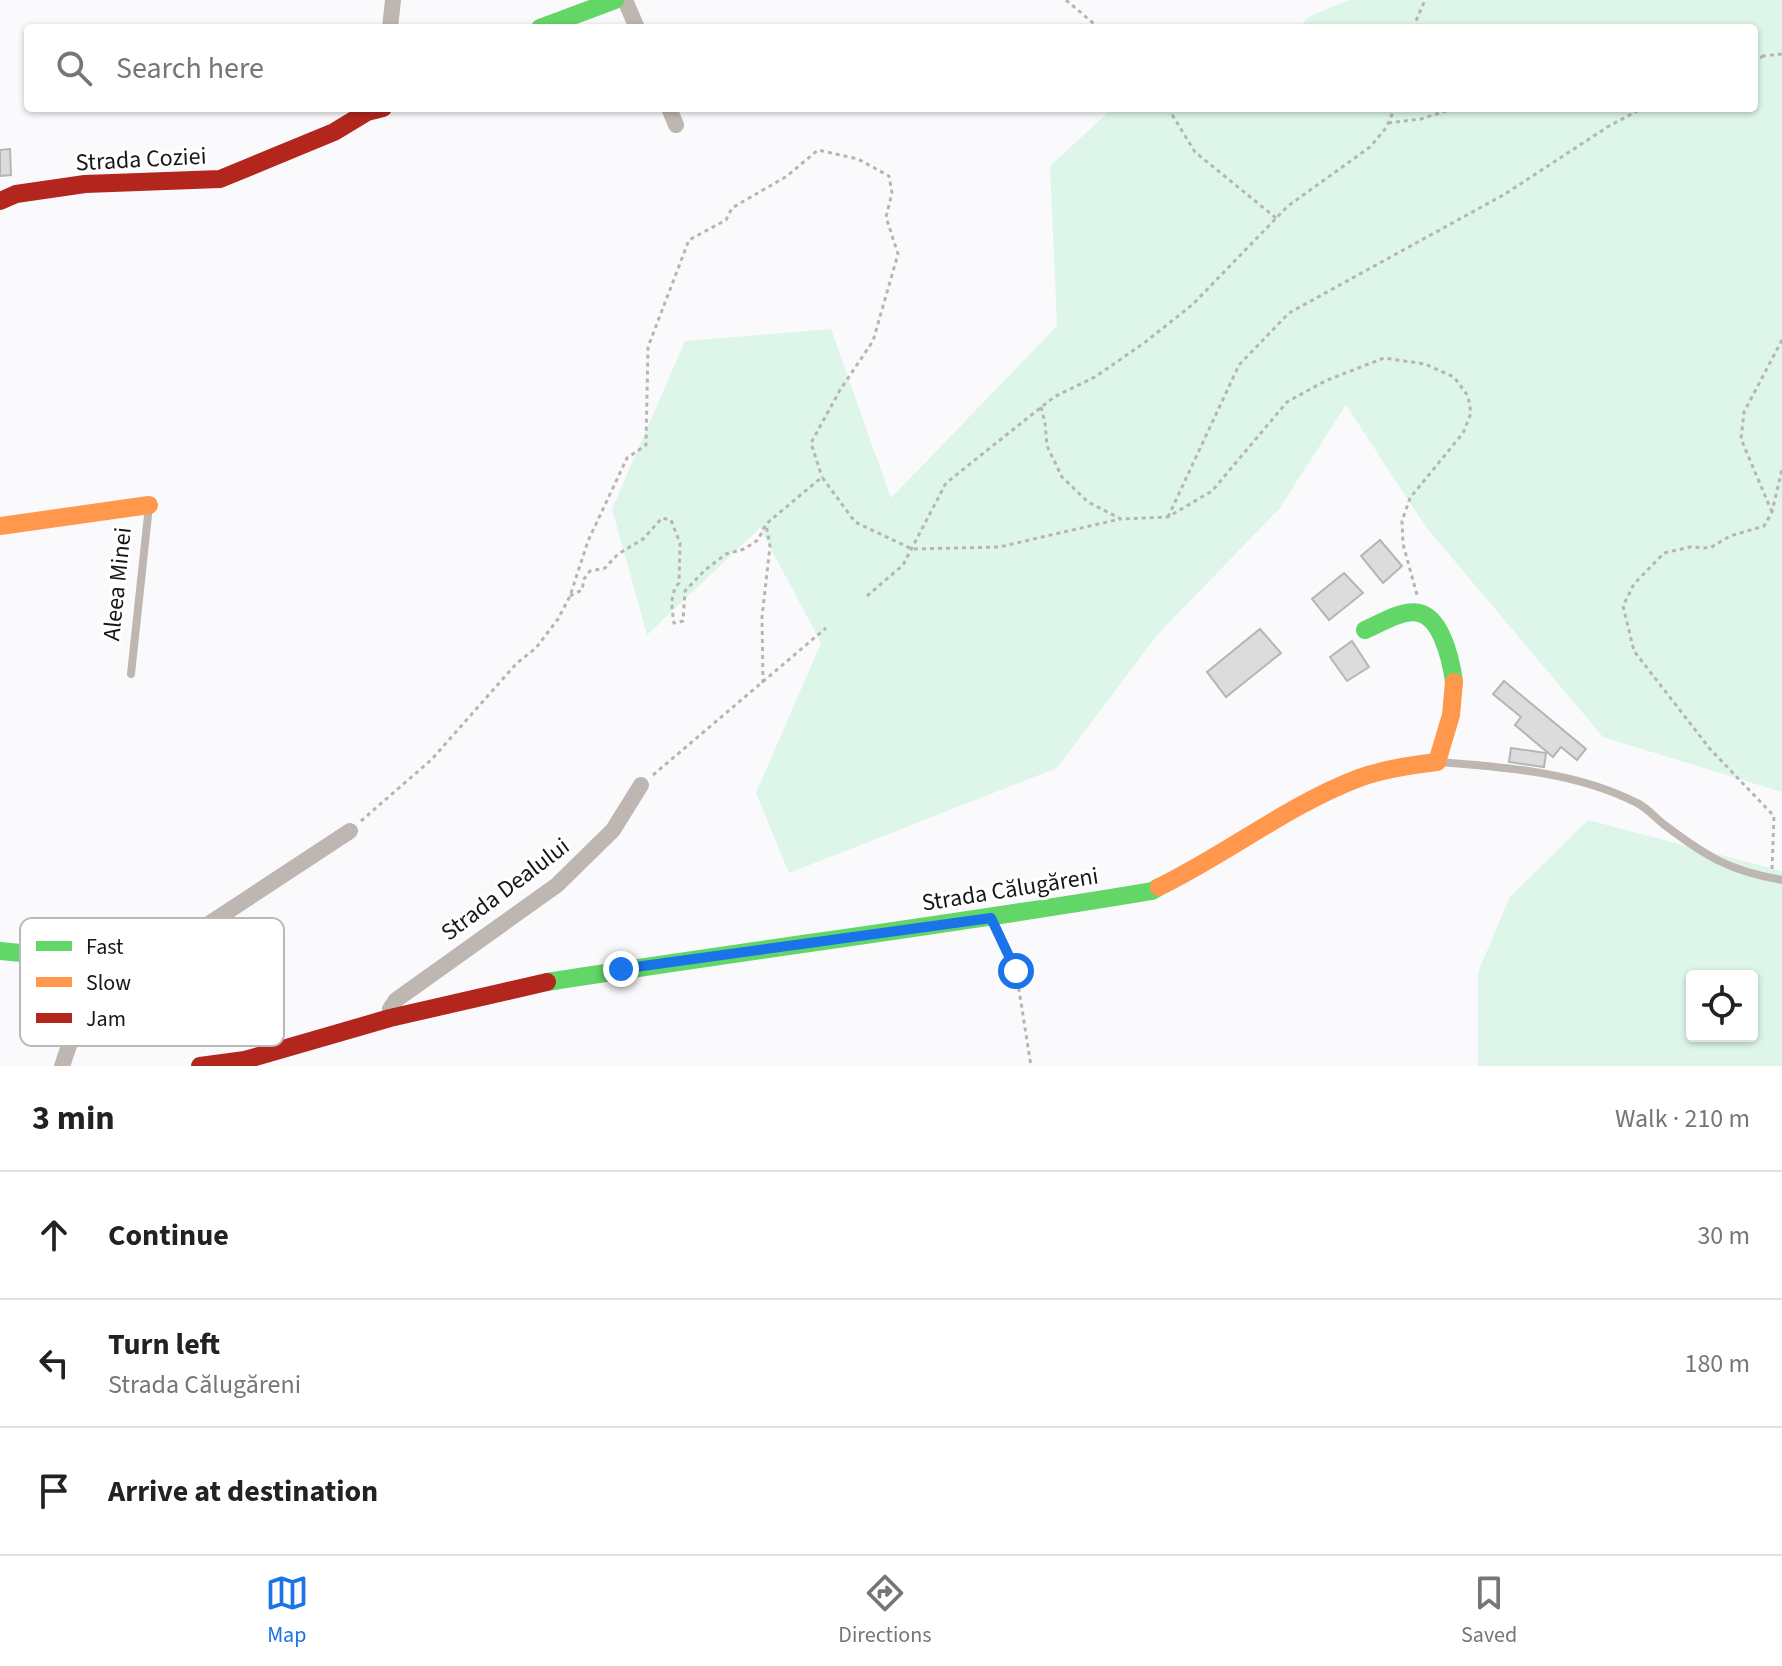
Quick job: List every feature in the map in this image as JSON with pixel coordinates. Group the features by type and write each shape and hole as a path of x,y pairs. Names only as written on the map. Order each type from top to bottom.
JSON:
{"street":[{"path":"390,24 393,0"},
{"path":"551,24 615,0"},
{"path":"625,0 635,24"},
{"name":"Strada Coziei","path":"0,201 16,194 85,184 220,179 334,132 367,112"},
{"path":"671,112 676,125"},
{"name":"Aleea Minei","path":"0,526 149,505"},
{"path":"1365,630 1412,612 1433,618 1452,656 1454,709 1437,762"},
{"name":"Strada Călugăreni","path":"200,1066 245,1060 390,1018 530,985 621,969 991,918 1152,891 1176,881 1286,813 1362,777 1408,763 1437,762"},
{"name":"Strada Dealului","path":"390,1018 390,1009 396,1000 557,885 593,853 613,830 641,785"},
{"path":"218,918 350,831"},
{"path":"0,951 20,953"},
{"path":"62,1066 69,1046"}],"lane":[{"name":"Aleea Minei","path":"131,674 149,505"},
{"name":"Strada Călugăreni","path":"1437,762 1489,766 1580,781 1639,804 1720,864 1782,880"}],"path":[{"path":"1066,0 1094,24"},
{"path":"1415,24 1425,0"},
{"path":"1758,57 1782,54"},
{"path":"1758,60 1763,56"},
{"path":"1170,112 1195,152 1276,218"},
{"path":"867,596 903,565 946,483 1054,397 1095,377 1192,305 1288,206 1370,147 1393,112"},
{"path":"1388,123 1421,119 1443,112"},
{"path":"1168,517 1239,365 1289,313 1505,194 1635,112"},
{"path":"350,831 431,760 517,663 536,648 558,619 570,596 588,541 627,458 646,445 648,347 689,240 726,220 732,208 787,176 818,150 858,159 889,176 892,193 886,217 898,254 873,341 840,390 811,443 822,477 855,522 912,549 999,547 1124,519 1168,517 1212,491 1287,402 1325,381 1384,358 1425,364 1454,377 1468,396 1471,413 1463,433 1410,498 1402,521 1403,544 1417,595"},
{"path":"1772,512 1741,439 1744,412 1782,340"},
{"path":"1041,407 1047,446 1062,477 1088,502 1124,519"},
{"path":"1772,878 1774,816 1710,749 1634,651 1623,606 1634,584 1664,553 1690,547 1710,548 1730,536 1764,526 1772,512 1782,469"},
{"path":"570,596 582,590 584,579 590,571 605,568 618,554 643,539 662,518 671,520 680,543 679,583 674,588 671,605 674,623 683,621 685,591 705,570 726,554 744,549 758,540 766,524 822,477"},
{"path":"763,683 762,617 770,546 766,524"},
{"path":"641,785 826,628"},
{"path":"991,918 1016,971 1031,1066"}],"green space":[{"path":"1349,0 1782,0 1782,792 1603,737 1426,527 1346,405 1279,509 1158,634 1057,768 789,873 756,793 821,643 760,528 647,635 612,509 685,341 831,329 891,498 1057,326 1050,166 1109,112 1758,112 1758,24 1302,24 1310,16"},
{"path":"1588,820 1782,871 1782,1066 1478,1066 1478,972 1510,897"}],"building":[{"path":"10,149 11,175 0,176 0,150"},
{"path":"1380,540 1402,566 1383,583 1361,556"},
{"path":"1344,573 1363,593 1329,620 1312,599"},
{"path":"1260,629 1281,653 1226,697 1207,672"},
{"path":"1352,641 1369,667 1347,681 1330,657"},
{"path":"1504,681 1586,749 1577,760 1561,747 1553,757 1515,725 1521,717 1493,694"},
{"path":"1511,748 1546,753 1544,767 1509,762"}],"traffic: fast":[{"path":"551,24 615,0"},
{"path":"1365,630 1410,612 1428,617 1436,625 1445,644 1454,682"},
{"path":"547,982 1077,903 1152,891 1159,887"},
{"path":"0,951 20,953"}],"traffic: slow":[{"path":"0,526 149,505"},
{"path":"1159,887 1333,789 1378,772 1437,762 1451,715 1454,682"}],"traffic: jam":[{"path":"0,201 16,194 85,184 220,179 334,132 367,112"},
{"path":"200,1066 245,1060 390,1018 547,982"}],"route":[{"path":"621,969 991,918 1016,971"}]}
